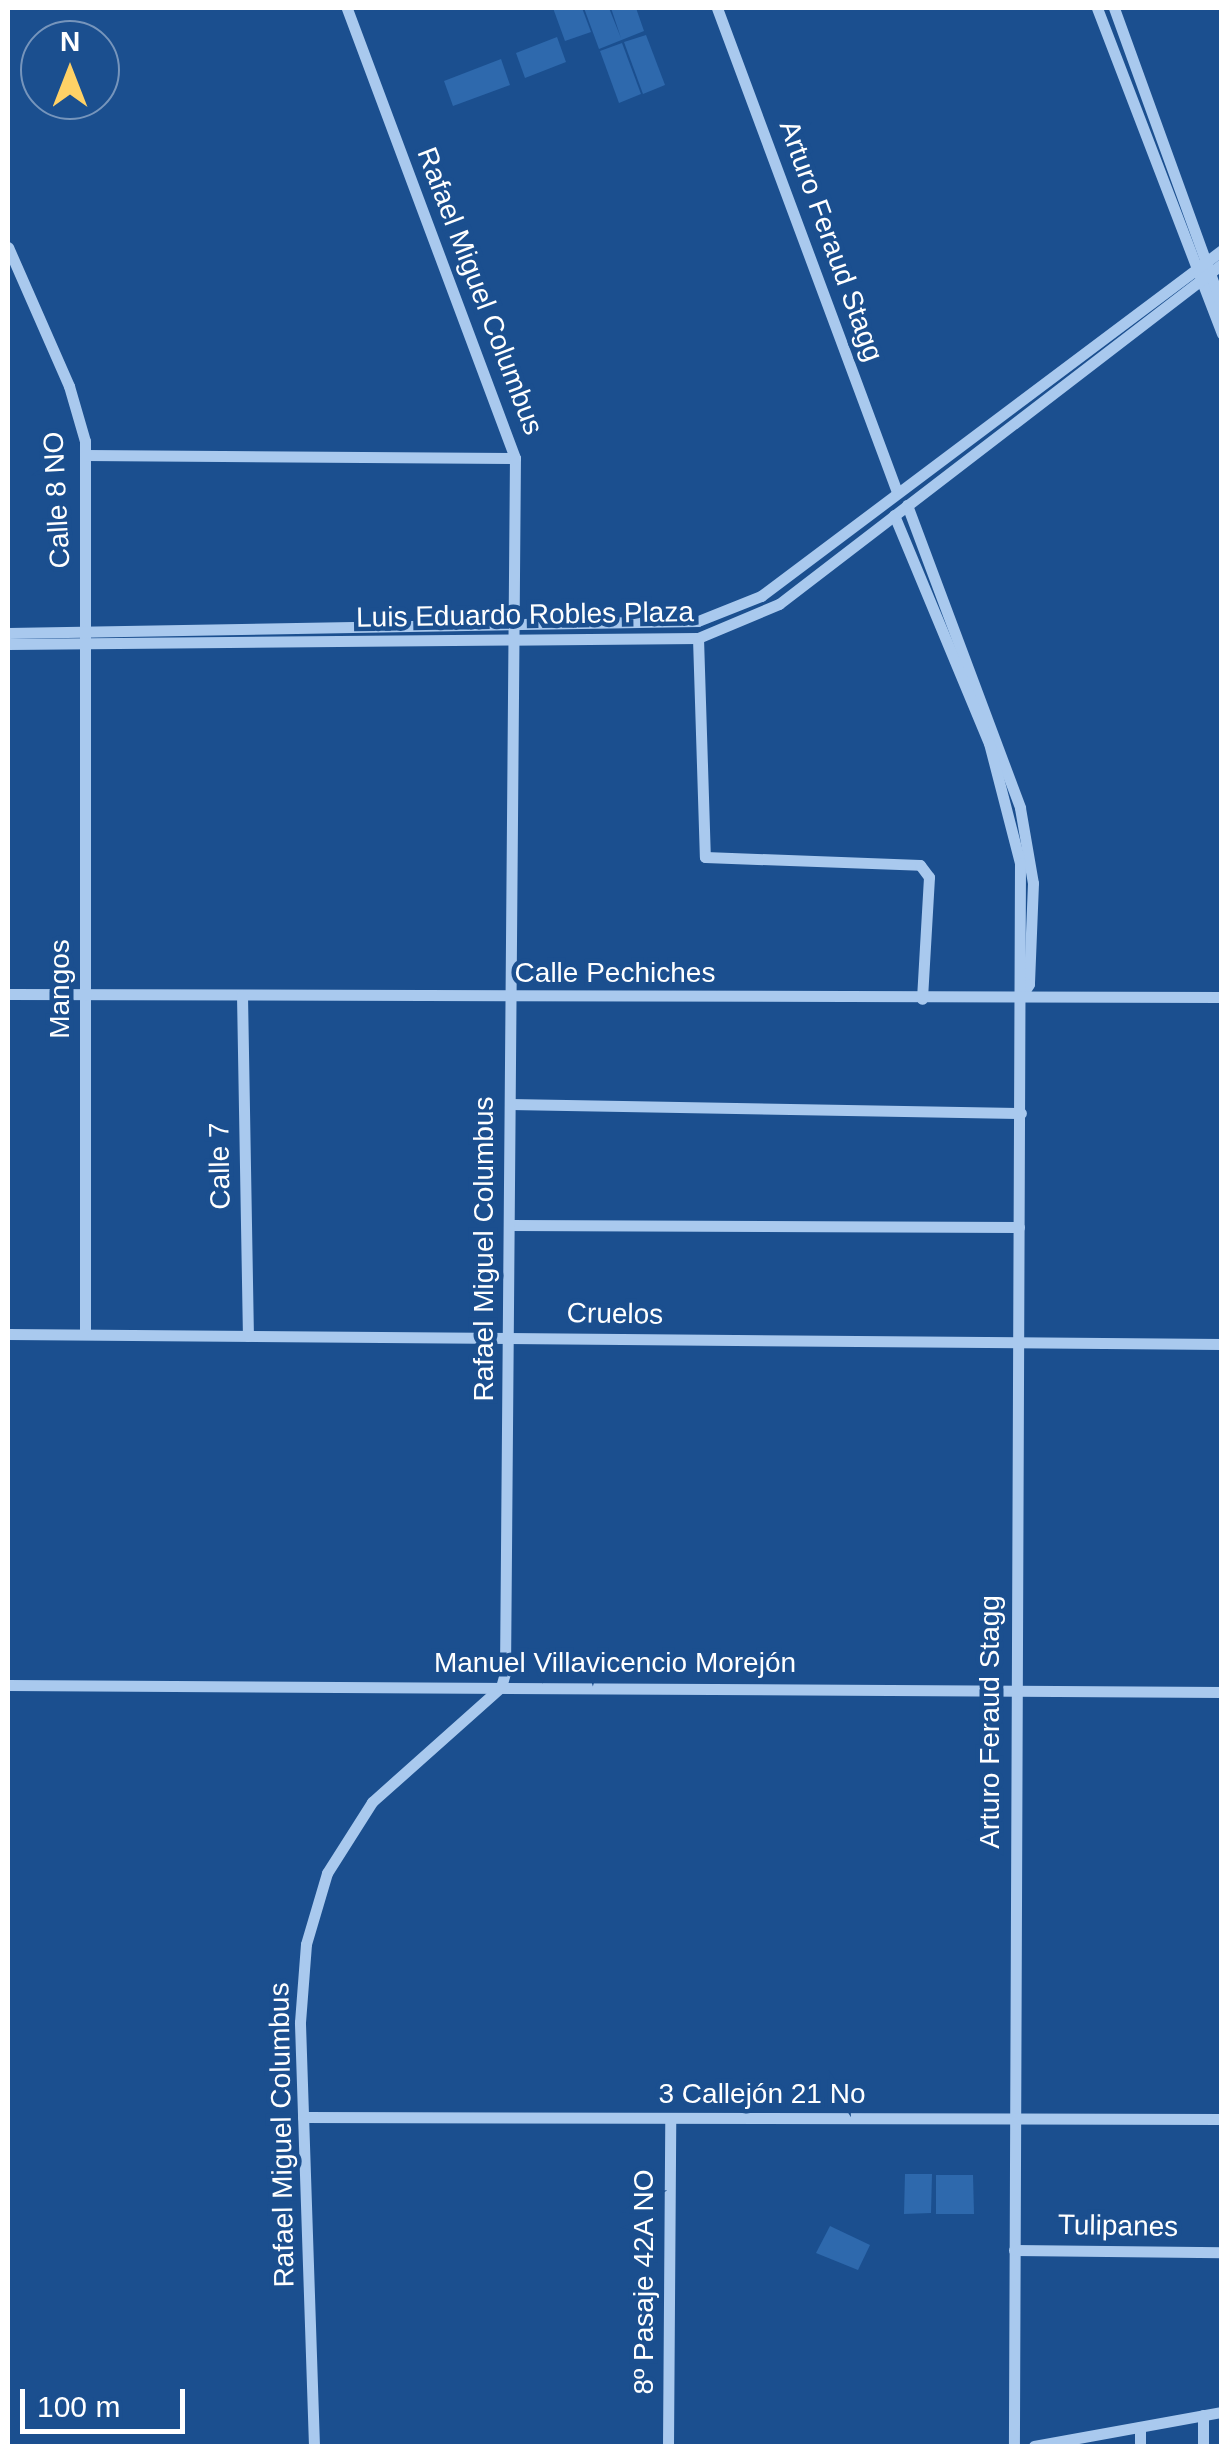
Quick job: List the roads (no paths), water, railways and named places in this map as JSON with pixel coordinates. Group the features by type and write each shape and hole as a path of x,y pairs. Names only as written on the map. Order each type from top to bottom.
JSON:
{"street":[{"name":"Rafael Miguel Columbus","path":"314,2446 303,2118 306,1944 326,1873 372,1802 438,1736 501,1686 509,1338 515,458 346,8"},
{"name":"Arturo Feraud Stagg","path":"717,8 898,492"},
{"path":"1097,8 1203,271 1222,306"},
{"path":"1114,8 1222,334"},
{"name":"Calle 8 NO","path":"8,247 69,386 84,455 86,639"},
{"name":"Luis Eduardo Robles Plaza","path":"8,633 86,639 513,644 698,638 779,604 1203,271 1222,250"},
{"name":"Luis Eduardo Robles Plaza","path":"8,644 698,621 762,596 898,492 1203,271 1222,264"},
{"path":"84,455 515,458"},
{"name":"Arturo Feraud Stagg","path":"906,506 1020,808 1033,883 1029,984 1021,998"},
{"name":"Arturo Feraud Stagg","path":"894,515 1010,810 1020,875 1016,984 1021,998 1014,2446"},
{"path":"698,638 706,857 920,864 930,877 922,999"},
{"name":"Mangos","path":"84,1334 86,639"},
{"name":"Calle Pechiches","path":"8,994 1222,997"},
{"name":"Calle 7","path":"242,996 248,1336"},
{"path":"510,1104 1020,1113"},
{"path":"510,1225 1019,1228"},
{"name":"Cruelos","path":"8,1334 1222,1344"},
{"name":"Manuel Villavicencio Morejón","path":"8,1686 1222,1692"},
{"name":"3 Callejón 21 No","path":"303,2118 1222,2120"},
{"name":"8º Pasaje 42A NO","path":"668,2446 670,2119"},
{"name":"Tulipanes","path":"1014,2250 1222,2252"},
{"path":"1034,2446 1084,2442 1222,2412"},
{"path":"1203,2415 1203,2446"},
{"path":"1140,2427 1140,2446"}]}
